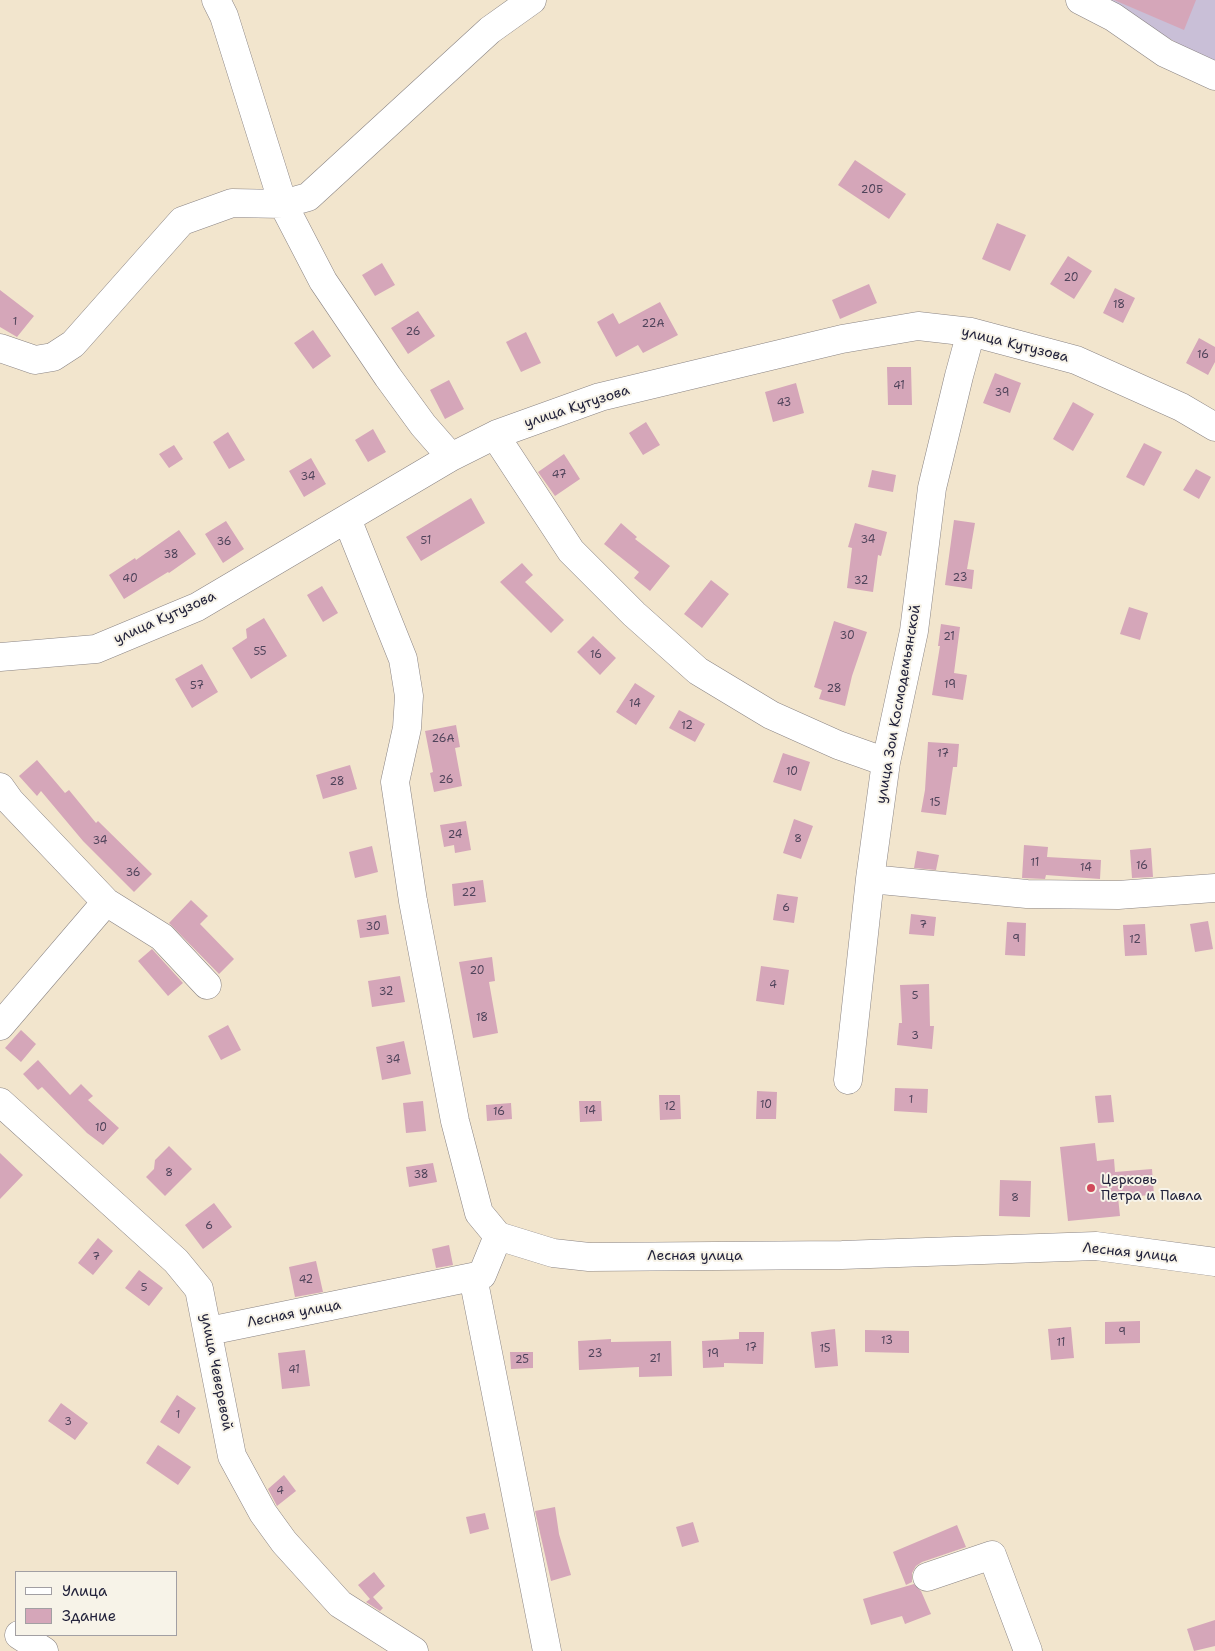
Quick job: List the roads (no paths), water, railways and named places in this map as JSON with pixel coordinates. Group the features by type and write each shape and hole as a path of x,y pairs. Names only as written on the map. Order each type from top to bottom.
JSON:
{"street":[{"path":"216,0 224,16 283,204 322,281 417,417 451,457"},
{"path":"0,348 35,360 53,357 73,344 182,221 232,203 283,204 308,197 490,30 532,0"},
{"path":"1080,0 1113,17 1166,53 1215,76"},
{"name":"улица Кутузова","path":"0,657 96,649 197,607 451,457 497,434 600,397 842,339 918,326 971,332 1076,360 1181,407 1215,426"},
{"name":"улица Зои Космодемьянской","path":"848,1080 870,879 886,762 914,631 932,488 971,332"},
{"path":"497,434 502,446 571,551 634,614 698,672 771,715 838,746 886,762"},
{"path":"347,519 403,659 409,696 407,728 395,782 413,901 455,1121 479,1213 498,1236 482,1275 473,1277 547,1651"},
{"path":"0,787 10,801 106,902 162,937 207,985"},
{"path":"870,879 1027,894 1118,895 1215,888"},
{"path":"0,1026 106,902"},
{"name":"улица Чеверевой","path":"0,1102 176,1261 200,1289 232,1456 263,1514 284,1542 340,1604 414,1651"},
{"name":"Лесная улица","path":"498,1236 553,1253 589,1257 842,1254 1096,1246 1215,1262"},
{"name":"Лесная улица","path":"209,1331 473,1277"},
{"path":"927,1577 992,1555 1028,1651"},
{"path":"0,1623 15,1632"},
{"path":"21,1636 44,1651"}],"place":[{"name":"Церковь Петра и Павла","path":"1091,1188"}]}
